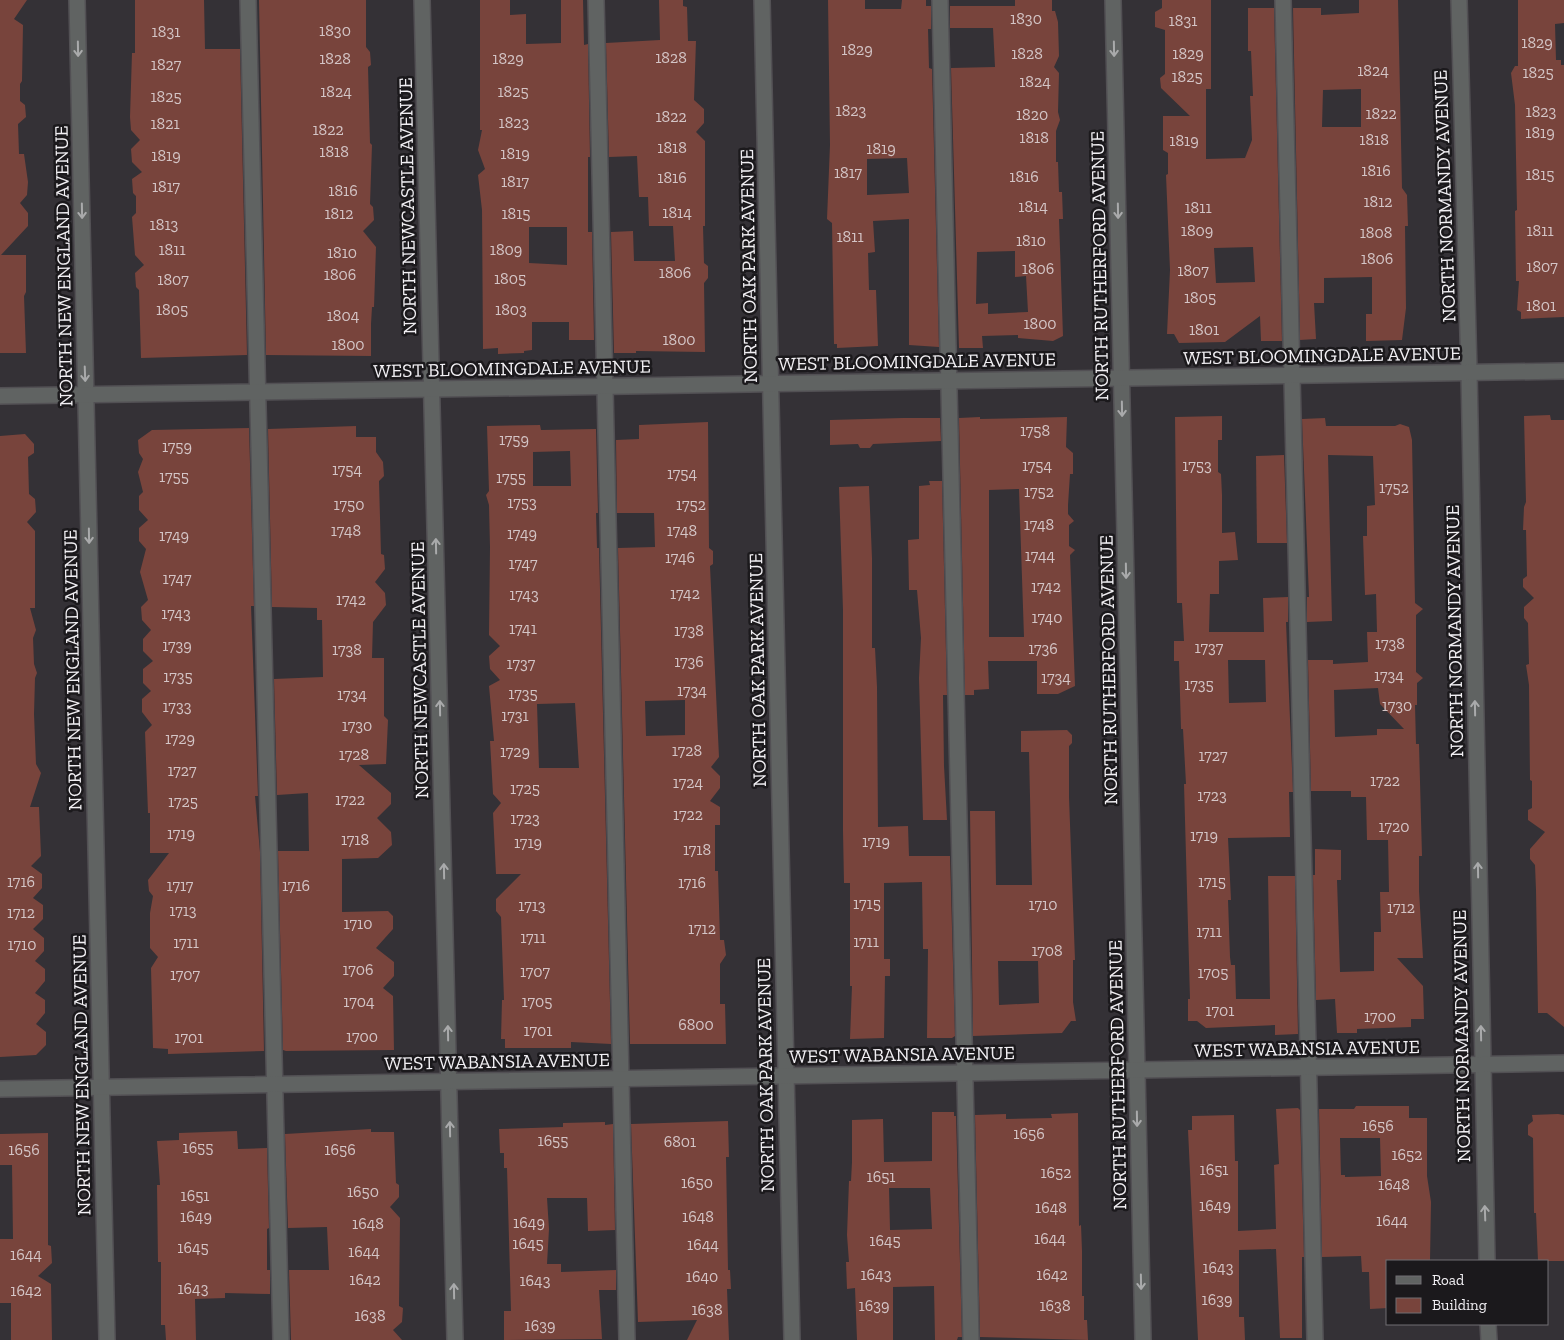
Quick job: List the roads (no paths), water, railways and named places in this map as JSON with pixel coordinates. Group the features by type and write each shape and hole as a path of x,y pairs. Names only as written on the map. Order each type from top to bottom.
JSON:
{"street":[{"name":"NORTH NEW ENGLAND AVENUE","path":"77,0 107,1340"},
{"path":"248,0 281,1340"},
{"name":"NORTH NEWCASTLE AVENUE","path":"422,0 455,1340"},
{"path":"596,0 627,1340"},
{"name":"NORTH OAK PARK AVENUE","path":"762,0 784,1076 792,1340"},
{"path":"940,0 970,1340"},
{"name":"NORTH RUTHERFORD AVENUE","path":"1113,0 1143,1340"},
{"path":"1283,0 1315,1340"},
{"name":"NORTH NORMANDY AVENUE","path":"1459,0 1469,372 1481,1065 1487,1260"},
{"name":"WEST BLOOMINGDALE AVENUE","path":"0,396 1564,371"},
{"name":"WEST WABANSIA AVENUE","path":"0,1089 1564,1064"},
{"path":"1488,1325 1489,1340"}]}
